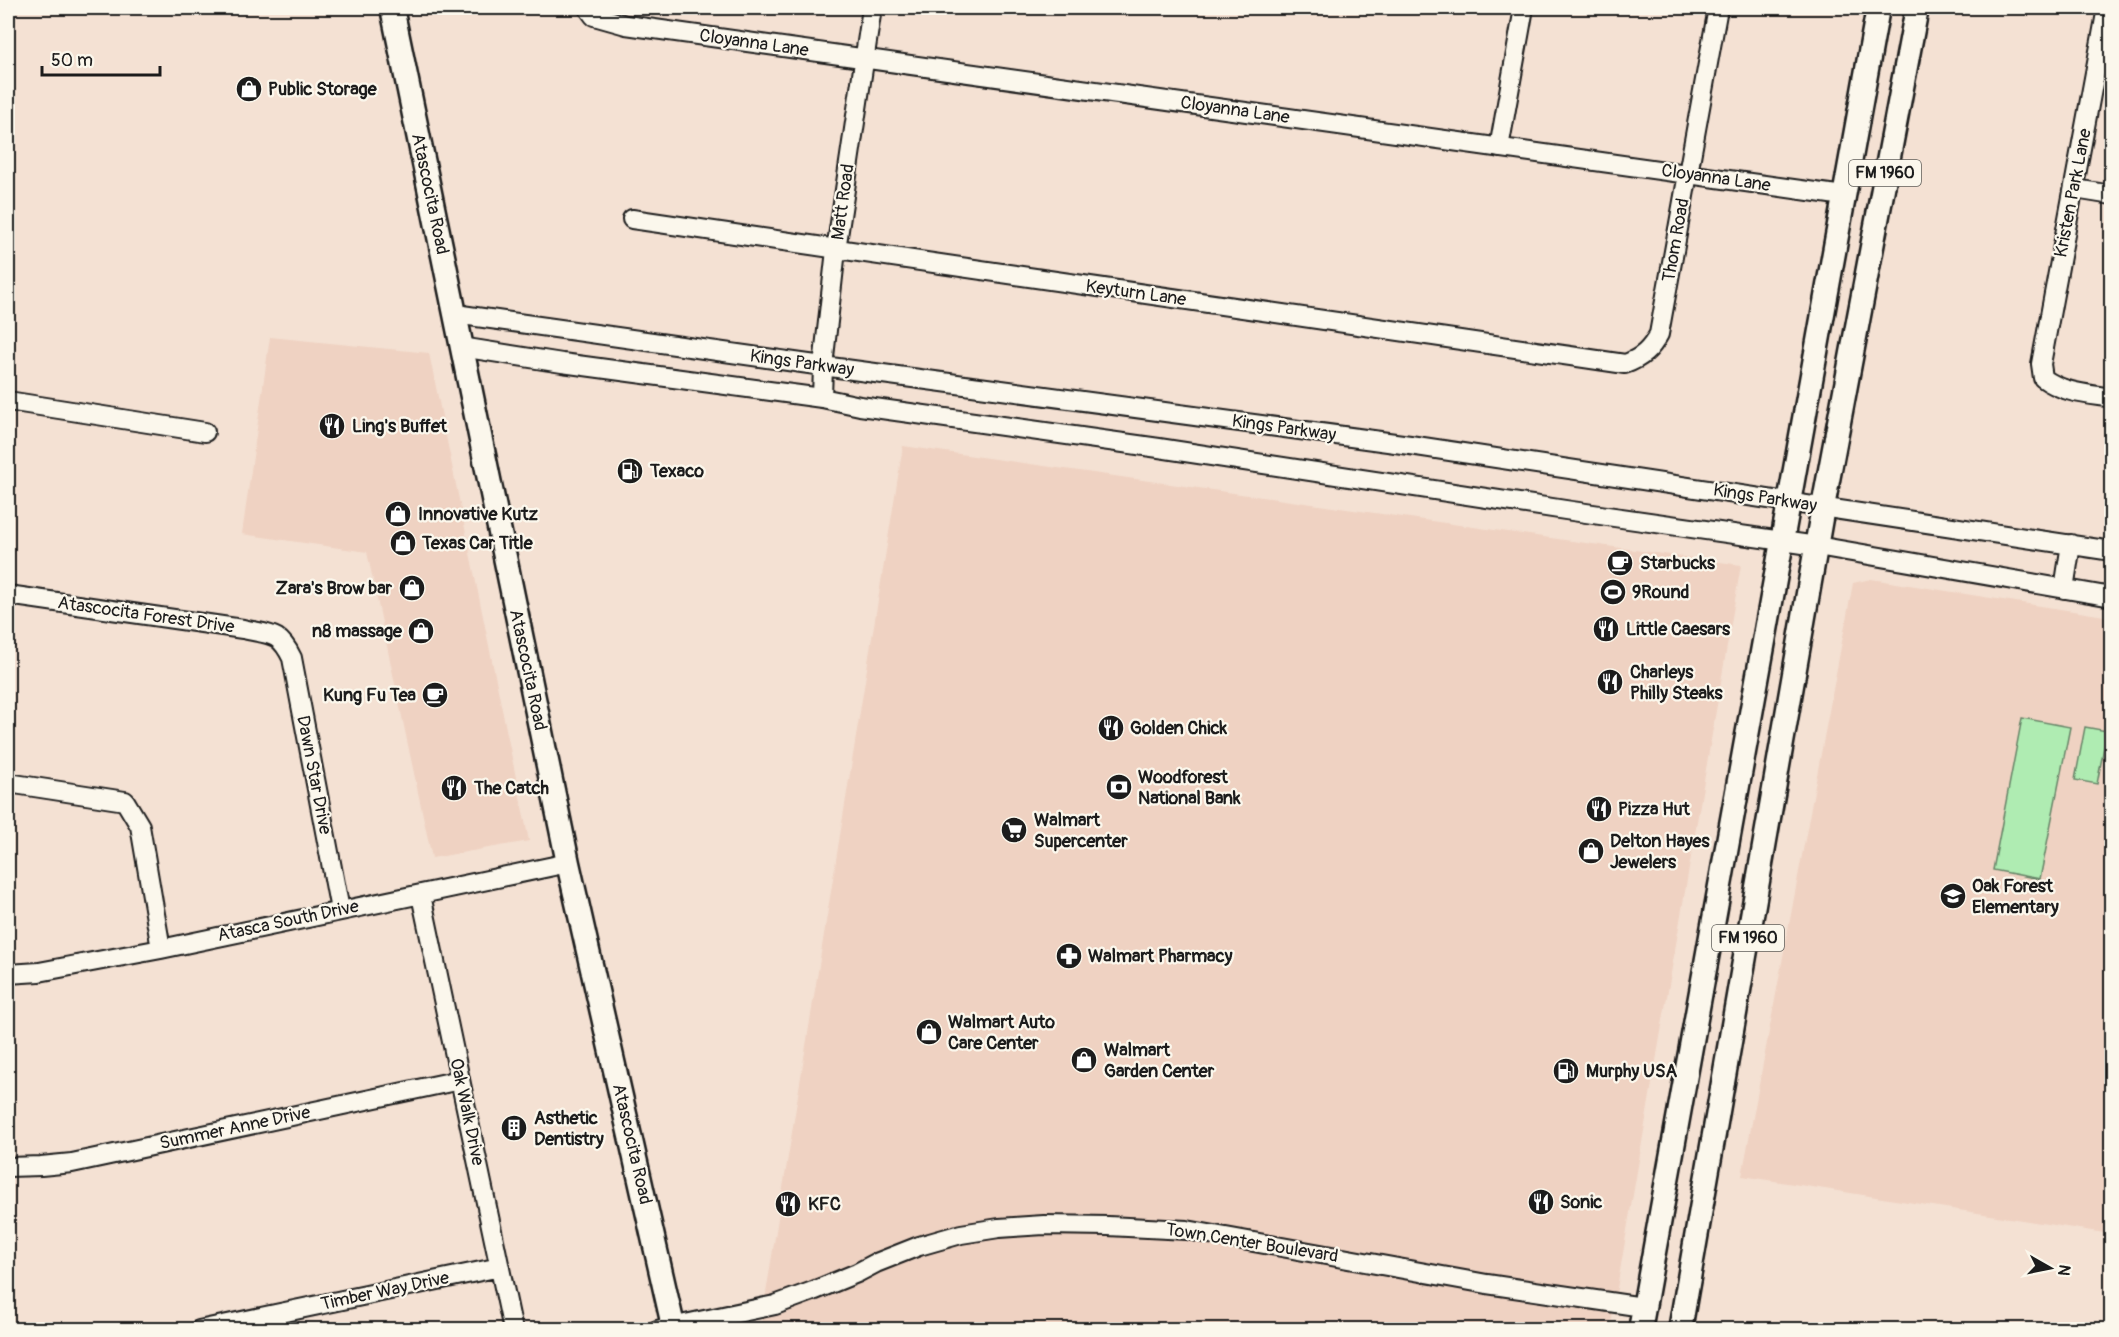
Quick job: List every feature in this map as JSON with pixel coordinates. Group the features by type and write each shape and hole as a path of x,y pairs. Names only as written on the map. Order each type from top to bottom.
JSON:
{"main road":[{"name":"Atascocita Road","path":"392,8 568,863 668,1328"},
{"name":"FM 1960","path":"1642,1318 1878,8"},
{"name":"FM 1960","path":"1680,1329 1823,507 1917,8"}],"street":[{"name":"Cloyanna Lane","path":"588,8 594,16 626,25 1844,196"},
{"name":"Matt Road","path":"822,398 823,366 836,250 872,8"},
{"path":"1499,148 1524,8"},
{"name":"Thom Road","path":"1639,359 1653,345 1659,334 1718,8"},
{"name":"Kristen Park Lane","path":"2107,8 2041,364 2043,378 2054,387 2112,398"},
{"path":"2074,189 2112,195"},
{"name":"Keyturn Lane","path":"632,219 1603,361 1625,364 1639,359"},
{"name":"Kings Parkway","path":"455,314 1410,445 2112,551"},
{"name":"Kings Parkway","path":"461,347 822,398 860,406 1817,546 2112,597"},
{"path":"8,401 205,432"},
{"path":"2064,589 2071,544"},
{"name":"Atascocita Forest Drive","path":"8,595 243,629 272,635 284,641"},
{"name":"Dawn Star Drive","path":"284,641 292,658 340,910"},
{"path":"8,783 125,801 141,826 161,949"},
{"name":"Atasca South Drive","path":"8,974 39,972 161,949 568,863"},
{"name":"Oak Walk Drive","path":"421,895 513,1329"},
{"name":"Summer Anne Drive","path":"8,1167 72,1163 460,1080"},
{"name":"Town Center Boulevard","path":"668,1328 775,1305 911,1249 961,1234 999,1228 1044,1225 1187,1230 1487,1284 1642,1318"},
{"name":"Timber Way Drive","path":"199,1329 500,1267"}],"shaded area":[{"path":"270,337 429,353 529,841 432,858 367,552 242,534"},
{"path":"903,446 1741,565 1610,1329 760,1330"},
{"name":"Oak Forest Elementary","path":"1871,579 2111,617 2111,1234 1742,1176 1853,583"}],"green space":[{"path":"2022,718 2070,727 2040,879 1993,870"},
{"path":"2085,727 2107,731 2097,784 2075,780"}],"place":[{"name":"Public Storage","path":"249,89"},
{"name":"Ling's Buffet","path":"332,426"},
{"name":"Texaco","path":"630,471"},
{"name":"Innovative Kutz","path":"398,514"},
{"name":"Texas Car Title","path":"403,543"},
{"name":"Starbucks","path":"1620,563"},
{"name":"Zara's Brow bar","path":"412,588"},
{"name":"9Round","path":"1613,592"},
{"name":"Little Caesars","path":"1606,629"},
{"name":"n8 massage","path":"421,631"},
{"name":"Charleys Philly Steaks","path":"1610,682"},
{"name":"Kung Fu Tea","path":"435,695"},
{"name":"Golden Chick","path":"1111,728"},
{"name":"Woodforest National Bank","path":"1119,787"},
{"name":"The Catch","path":"454,788"},
{"name":"Pizza Hut","path":"1599,809"},
{"name":"Walmart Supercenter","path":"1014,830"},
{"name":"Delton Hayes Jewelers","path":"1591,851"},
{"name":"Oak Forest Elementary","path":"1953,896"},
{"name":"Walmart Pharmacy","path":"1069,956"},
{"name":"Walmart Auto Care Center","path":"929,1032"},
{"name":"Walmart Garden Center","path":"1084,1060"},
{"name":"Murphy USA","path":"1566,1071"},
{"name":"Asthetic Dentistry","path":"514,1128"},
{"name":"Sonic","path":"1541,1202"},
{"name":"KFC","path":"788,1204"}]}
